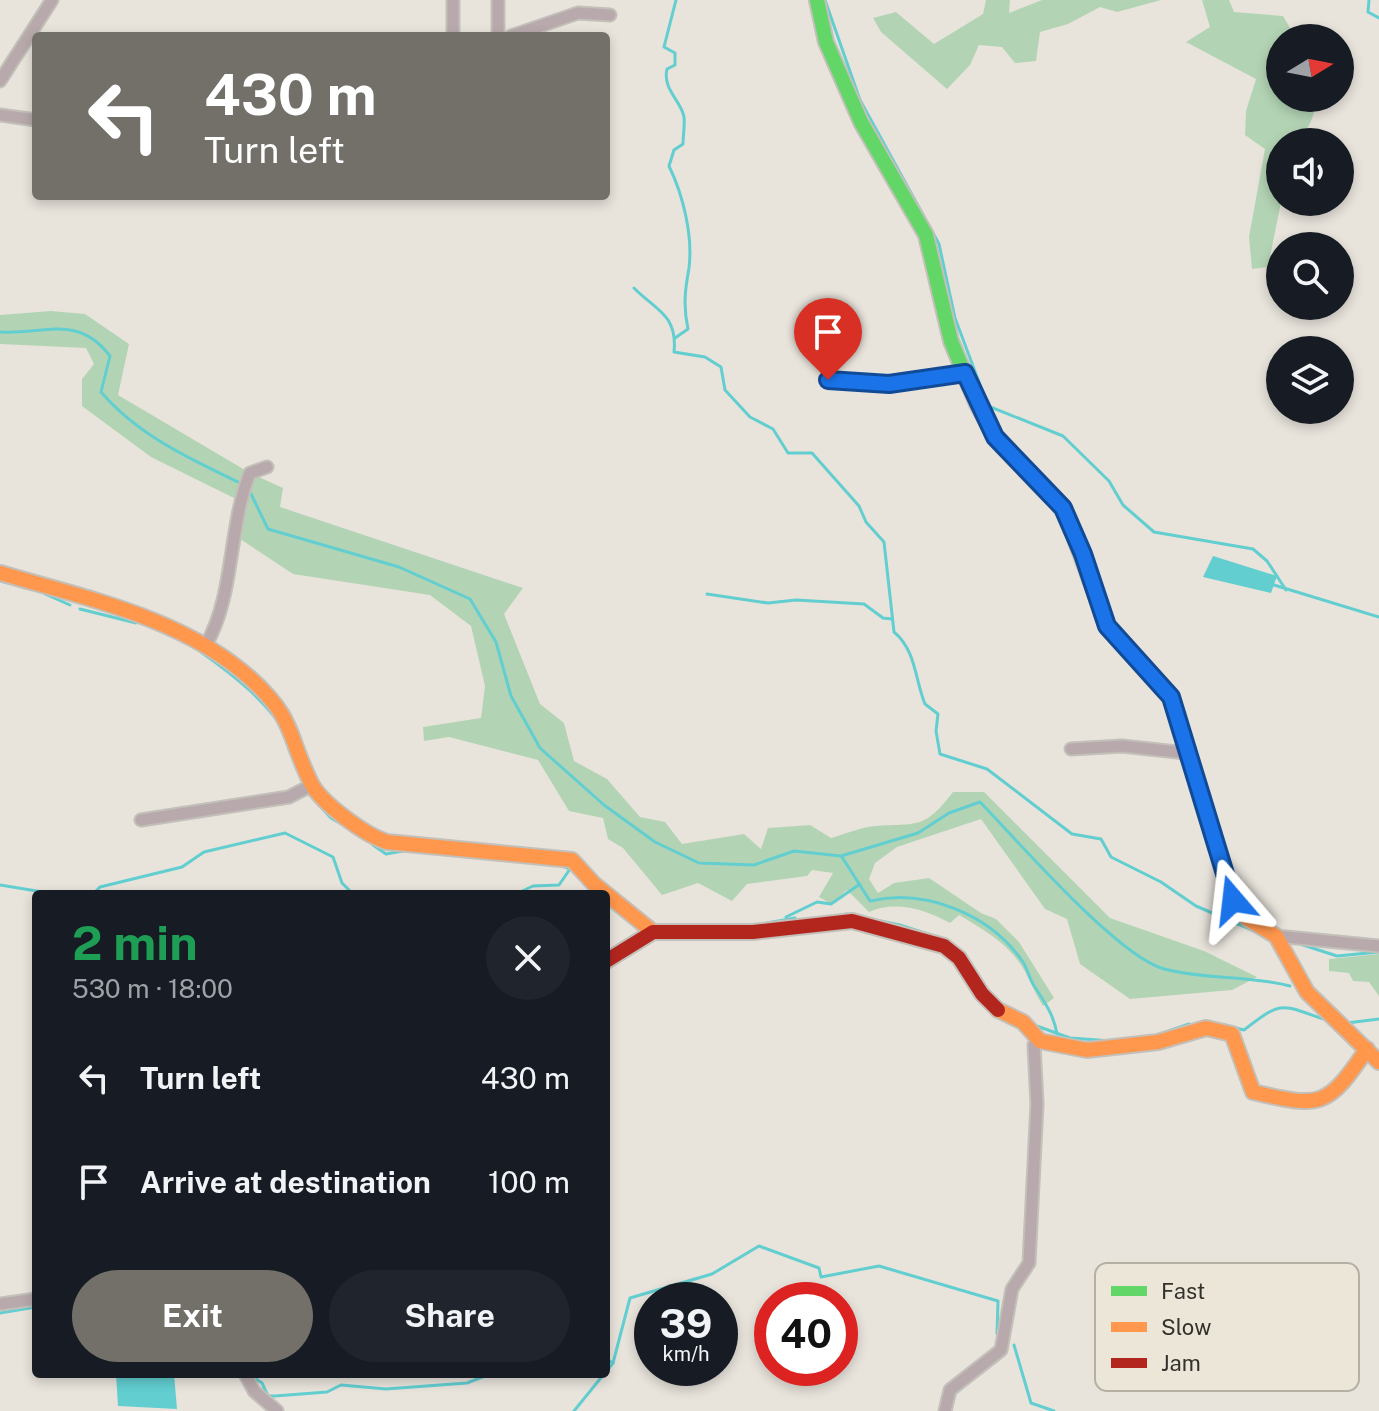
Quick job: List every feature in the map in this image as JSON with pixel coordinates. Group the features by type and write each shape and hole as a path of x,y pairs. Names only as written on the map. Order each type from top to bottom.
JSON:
{"street":[{"path":"0,81 52,0"},
{"path":"453,0 453,32"},
{"path":"498,0 498,32"},
{"path":"817,0 826,42 861,122 926,235 951,341 995,437 1063,508 1083,554 1107,626 1171,697 1233,900 1248,919 1276,936 1379,946"},
{"path":"523,32 578,13 610,15"},
{"path":"0,115 32,119"},
{"path":"828,380 889,384 965,373"},
{"path":"206,645 214,630 239,500 250,473 267,467"},
{"path":"0,573 152,621 206,645 247,674 280,707 300,746 312,785 366,836 396,845 409,842 572,860 601,890"},
{"path":"1071,749 1122,746 1186,753"},
{"path":"141,820 289,797 312,785"},
{"path":"610,897 653,932"},
{"path":"610,959 653,932 753,932 802,924 852,921 944,946 959,958 982,994 997,1009 1023,1022 1040,1041 1087,1050 1158,1042 1180,1033 1206,1028 1232,1034 1253,1092 1311,1105 1326,1101 1367,1049"},
{"path":"1276,936 1307,992 1379,1062"},
{"path":"945,1411 950,1390 1001,1350 1012,1289 1029,1263 1037,1104 1034,1045 1040,1041"},
{"path":"0,1304 32,1300"},
{"path":"247,1378 254,1391 277,1411"}],"green space":[{"path":"986,0 1010,0 1009,13 1042,0 1161,0 1117,12 1100,7 1068,24 1040,32 1036,61 1015,63 1002,47 979,45 970,65 947,89 881,32 873,18 896,12 934,44 983,14"},
{"path":"1202,0 1229,0 1234,12 1283,16 1288,24 1266,24 1266,112 1314,112 1307,128 1266,128 1266,216 1278,216 1275,232 1266,232 1266,267 1252,269 1249,237 1265,149 1245,135 1246,111 1256,79 1186,42 1210,27"},
{"path":"51,311 85,314 129,344 118,395 250,473 283,488 280,507 523,588 504,614 540,704 564,723 574,761 607,779 640,817 665,822 682,844 744,834 761,849 768,828 810,825 831,838 870,827 919,822 934,813 953,792 984,792 1110,918 1204,951 1257,977 1232,990 1130,999 1080,964 1067,919 1045,909 981,819 897,847 875,863 869,879 878,893 894,883 929,878 981,913 996,919 1019,942 1054,998 1043,1006 1013,954 976,925 959,915 950,923 910,908 889,907 869,912 847,890 831,904 819,897 833,873 812,870 807,876 747,884 732,901 698,883 662,895 623,848 608,839 603,818 569,811 538,760 449,737 424,741 423,727 481,718 485,686 471,626 430,595 293,574 234,535 238,500 151,457 82,406 82,379 94,364 86,348 0,344 0,315"},
{"path":"1379,954 1379,996 1369,982 1353,981 1349,973 1329,971 1329,959"}],"water":[{"path":"1213,556 1277,576 1271,593 1203,577"},
{"path":"116,1378 174,1378 177,1409 118,1406"}],"waterway":[{"path":"675,338 688,329 685,298 690,255 686,216 669,166 674,150 683,144 684,123 682,111 666,76 667,69 675,65 675,53 664,47 676,0"},
{"path":"825,0 860,100 939,244 955,318 988,406 1063,436 1109,481 1123,505 1154,532 1253,549 1267,561 1286,590"},
{"path":"1369,0 1368,12 1379,18"},
{"path":"634,288 668,321 674,339 674,352 705,357 721,367 725,390 750,417 773,429 788,453 812,453 859,506 866,522 884,542 894,632 911,656 925,704 938,714 936,731 940,754 987,769 1072,834 1101,839 1111,857 1161,882 1196,906 1259,933"},
{"path":"0,332 72,330 98,343 110,356 101,392 115,407 165,444 238,482"},
{"path":"251,494 268,529 399,567 470,599 496,642 511,696 540,748 604,805 655,842 699,863 754,865 794,851 841,856 918,833 949,813 980,802 1095,920 1144,960 1164,969 1196,975 1290,986"},
{"path":"0,581 13,584"},
{"path":"1274,585 1379,617"},
{"path":"45,594 70,605"},
{"path":"707,594 768,603 796,600 864,604 883,618 892,619"},
{"path":"80,609 136,623"},
{"path":"201,652 250,690 289,738"},
{"path":"308,793 331,818 350,829"},
{"path":"97,890 182,867 204,852 285,833 333,857 342,883 349,890"},
{"path":"373,845 386,854 414,849"},
{"path":"485,857 517,861"},
{"path":"842,857 870,901 912,898 934,902 975,918 993,930 1023,962 1051,1013 1057,1034"},
{"path":"524,890 533,886 559,885 570,869 560,865"},
{"path":"786,917 817,902 831,904 860,884"},
{"path":"0,885 32,890"},
{"path":"846,914 900,925 943,939"},
{"path":"767,923 795,918"},
{"path":"1297,943 1337,956 1379,952"},
{"path":"1224,1025 1244,1030 1275,1009 1282,1008 1326,1020"},
{"path":"1347,1023 1379,1019"},
{"path":"1151,1037 1189,1024"},
{"path":"1034,1025 1070,1038 1112,1041"},
{"path":"610,1367 630,1298 712,1274 759,1246 819,1268 821,1277 879,1266 998,1301 997,1334"},
{"path":"0,1313 32,1308"},
{"path":"1014,1345 1031,1403 1054,1411"},
{"path":"254,1378 262,1383 268,1396 327,1392 341,1385 386,1389 467,1383 480,1378"},
{"path":"574,1411 601,1378"}],"traffic: fast":[{"path":"817,0 826,42 861,122 926,235 951,341 977,404 995,437 1063,508 1070,525"}],"traffic: slow":[{"path":"1070,525 1107,626 1171,697 1233,900 1248,919 1276,936 1307,992 1379,1062"},
{"path":"0,573 132,612 165,625 224,658 251,679 276,706 316,791 334,809 367,833 387,842 572,860 601,890"},
{"path":"610,897 653,932"},
{"path":"998,1010 1023,1022 1040,1041 1087,1050 1158,1042 1206,1028 1232,1034 1253,1092 1294,1100 1320,1099 1331,1093 1367,1049"}],"traffic: jam":[{"path":"610,959 653,932 753,932 852,921 944,946 959,958 982,994 998,1010"}],"route":[{"path":"828,380 889,384 965,373 995,437 1063,508 1083,554 1107,626 1171,697 1203,810 1233,900"}]}
